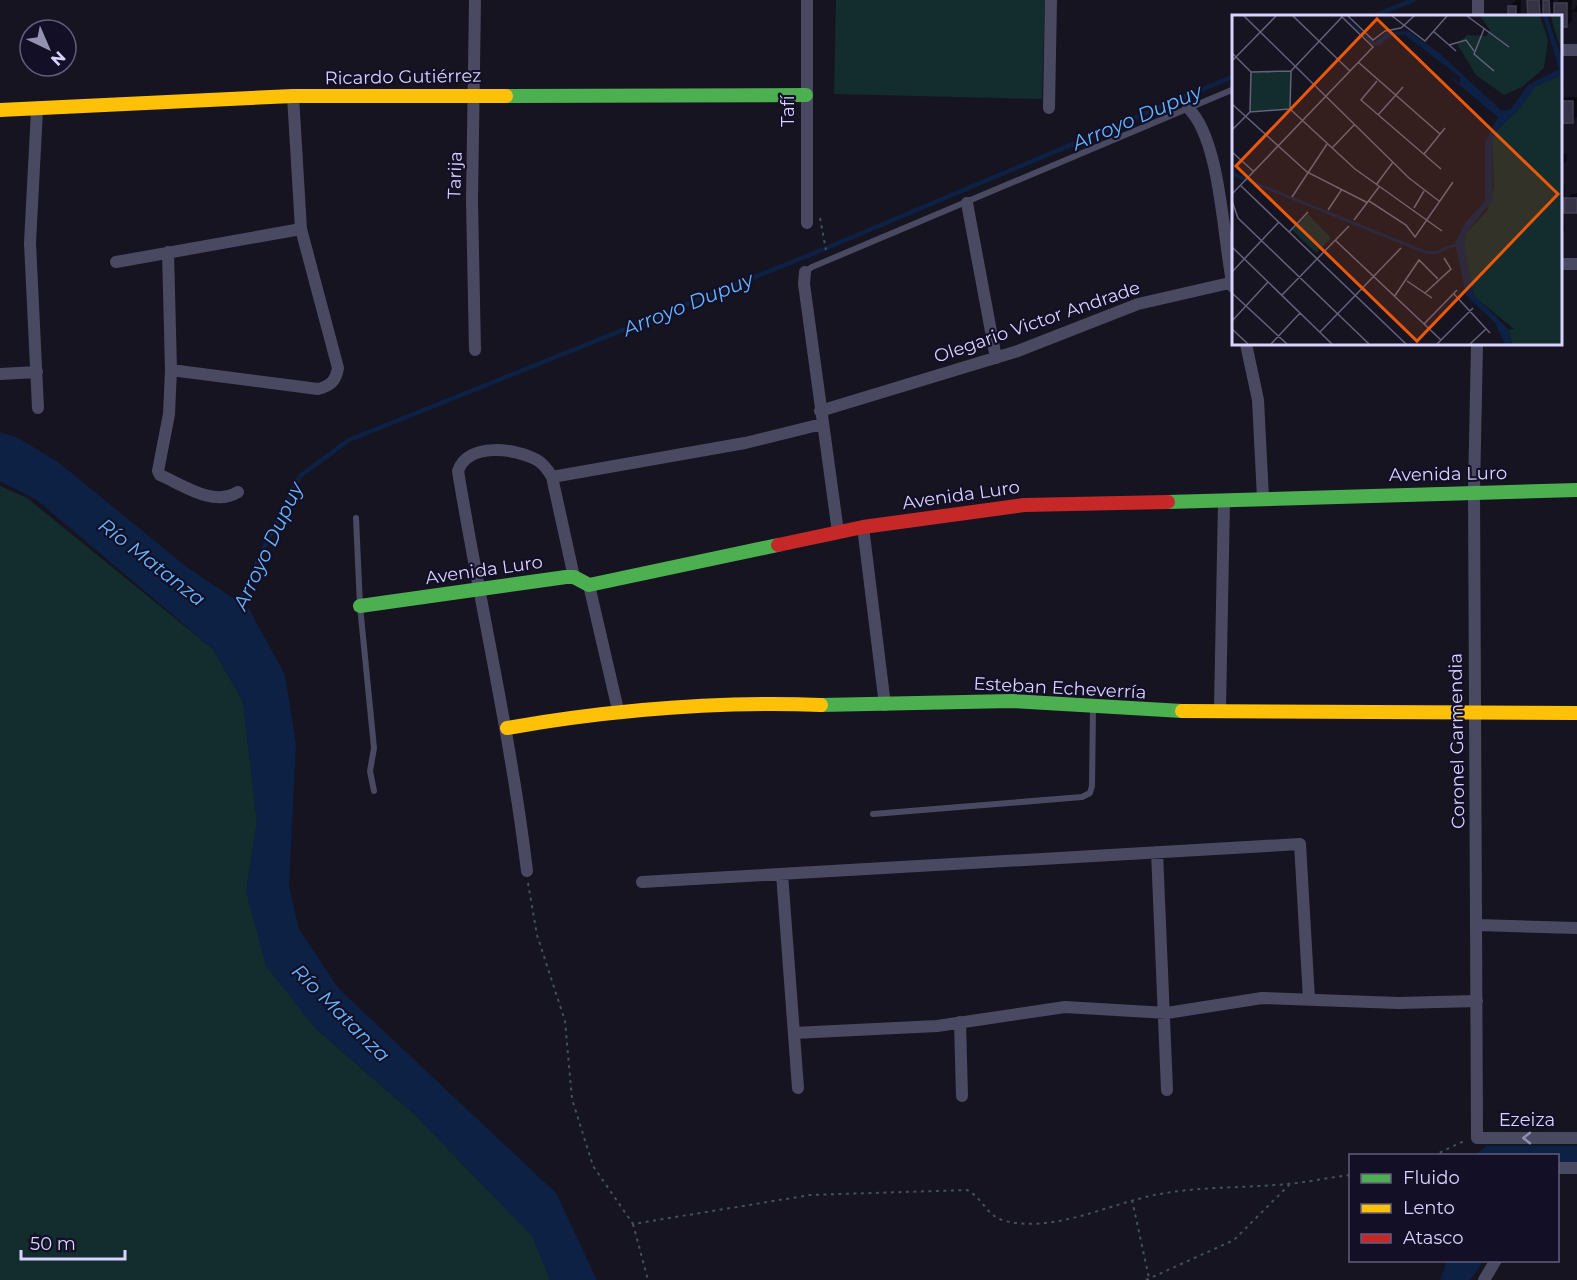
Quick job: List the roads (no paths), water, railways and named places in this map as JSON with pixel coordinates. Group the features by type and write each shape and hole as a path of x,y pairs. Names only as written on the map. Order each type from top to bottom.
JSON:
{"street":[{"name":"Tarija","path":"475,350 472,201 476,94 476,0"},
{"name":"Tafí","path":"807,0 807,223"},
{"path":"1049,108 1051,0"},
{"name":"Ricardo Gutiérrez","path":"0,110 293,96 806,95"},
{"path":"171,370 318,389 332,383 338,368 301,229 293,96"},
{"path":"1188,108 1199,118 1209,143 1232,278"},
{"path":"37,110 30,243 38,408"},
{"path":"967,203 996,358"},
{"path":"116,262 301,229"},
{"path":"168,252 171,370 169,414 158,471 160,475 210,497 220,499 238,492"},
{"path":"805,272 804,285 838,532"},
{"name":"Olegario Victor Andrade","path":"820,411 1048,341 1118,311 1232,284"},
{"path":"1246,345 1258,400 1263,498"},
{"name":"Coronel Garmendia","path":"1477,345 1474,491 1478,925 1477,1138"},
{"path":"0,374 37,372"},
{"path":"552,477 762,440 800,427 822,424"},
{"path":"527,872 517,786 477,589 458,471 465,458 485,449 537,460 546,467 552,477 574,577 589,585 618,710"},
{"name":"Avenida Luro","path":"589,585 863,527 1041,503 1224,501 1474,491 1577,490"},
{"path":"1220,709 1224,501"},
{"path":"863,527 885,705"},
{"name":"Avenida Luro","path":"360,606 574,577"},
{"name":"Esteban Echeverría","path":"507,728 618,710 726,702 885,705 1012,701 1166,711 1220,709 1577,713"},
{"path":"642,882 1300,844 1309,999"},
{"path":"1157,852 1167,1090"},
{"path":"782,874 798,1088"},
{"path":"1478,925 1577,928"},
{"path":"794,1034 937,1026 1065,1007 1164,1013 1186,1012 1262,999 1398,1004 1477,1001"},
{"path":"960,1022 962,1096"},
{"name":"Ezeiza","path":"1477,1138 1577,1138"},
{"path":"1559,1168 1577,1168"},
{"path":"1484,1280 1495,1262"}],"lane":[{"path":"805,272 812,267 1232,89"},
{"path":"356,518 360,606 374,748 370,771 374,790"},
{"path":"873,814 1082,797 1090,793 1092,786 1094,707"}],"water":[{"name":"Río Matanza","path":"0,432 18,438 58,462 188,568 249,609 285,675 296,744 289,887 299,929 338,988 556,1193 597,1280 550,1280 532,1236 414,1114 314,1027 266,966 246,892 257,822 243,701 213,649 37,500 0,481"},
{"path":"1487,1146 1577,1146 1577,1163 1559,1163 1559,1154 1476,1154"},
{"path":"1447,1262 1482,1262 1470,1280 1440,1280"}],"waterway":[{"name":"Arroyo Dupuy","path":"1376,15 1413,0"},
{"name":"Arroyo Dupuy","path":"237,609 262,551 300,476 349,440 817,252 1232,77"}]}
